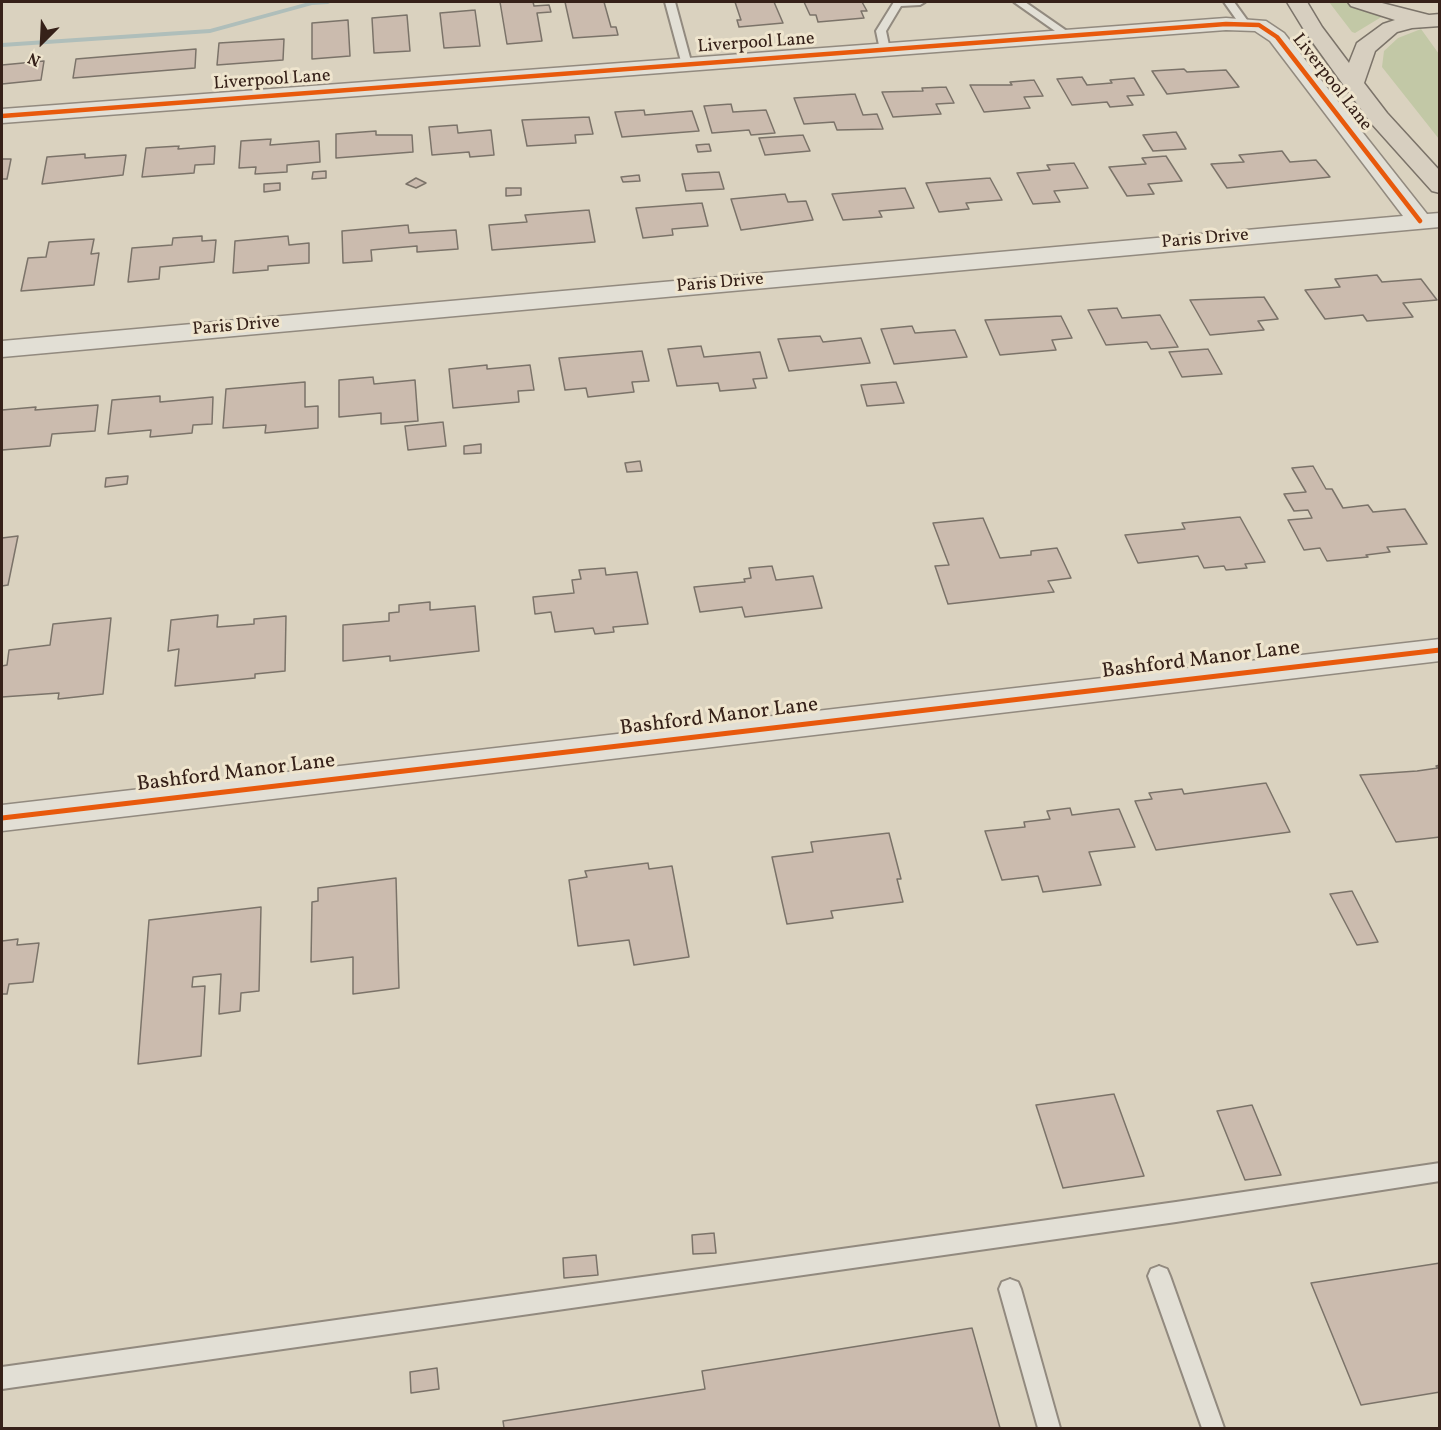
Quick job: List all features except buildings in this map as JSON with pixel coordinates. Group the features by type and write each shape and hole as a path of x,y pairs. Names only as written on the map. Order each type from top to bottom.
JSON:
{"main road":[{"path":"1297,2 1313,29 1379,118 1440,186"},
{"path":"1358,2 1404,15 1440,19"},
{"path":"1426,2 1440,19"},
{"path":"1353,83 1365,48 1390,28 1410,22 1440,19"}],"street":[{"name":"Liverpool Lane","path":"2,116 1245,24 1258,25 1277,37 1430,220"},
{"name":"Paris Drive","path":"2,348 1430,220"},
{"name":"Bashford Manor Lane","path":"2,818 1440,650"}],"lane":[{"path":"670,2 687,65"},
{"path":"885,50 881,31 898,3 920,2"},
{"path":"1019,2 1069,36"},
{"path":"1229,2 1245,24"},
{"path":"2,1378 1176,1212 1440,1172"},
{"path":"1159,1276 1213,1428"},
{"path":"1011,1289 1049,1428"}],"green space":[{"path":"1329,2 1346,2 1383,16 1355,33"},
{"path":"1421,29 1439,54 1439,139 1382,67 1384,51 1398,38"}],"waterway":[{"path":"2,45 210,31 312,3 328,2"}],"cycle path":[{"path":"2,116 1226,24 1259,25 1277,37 1420,221"},
{"path":"2,818 1440,650"}]}
